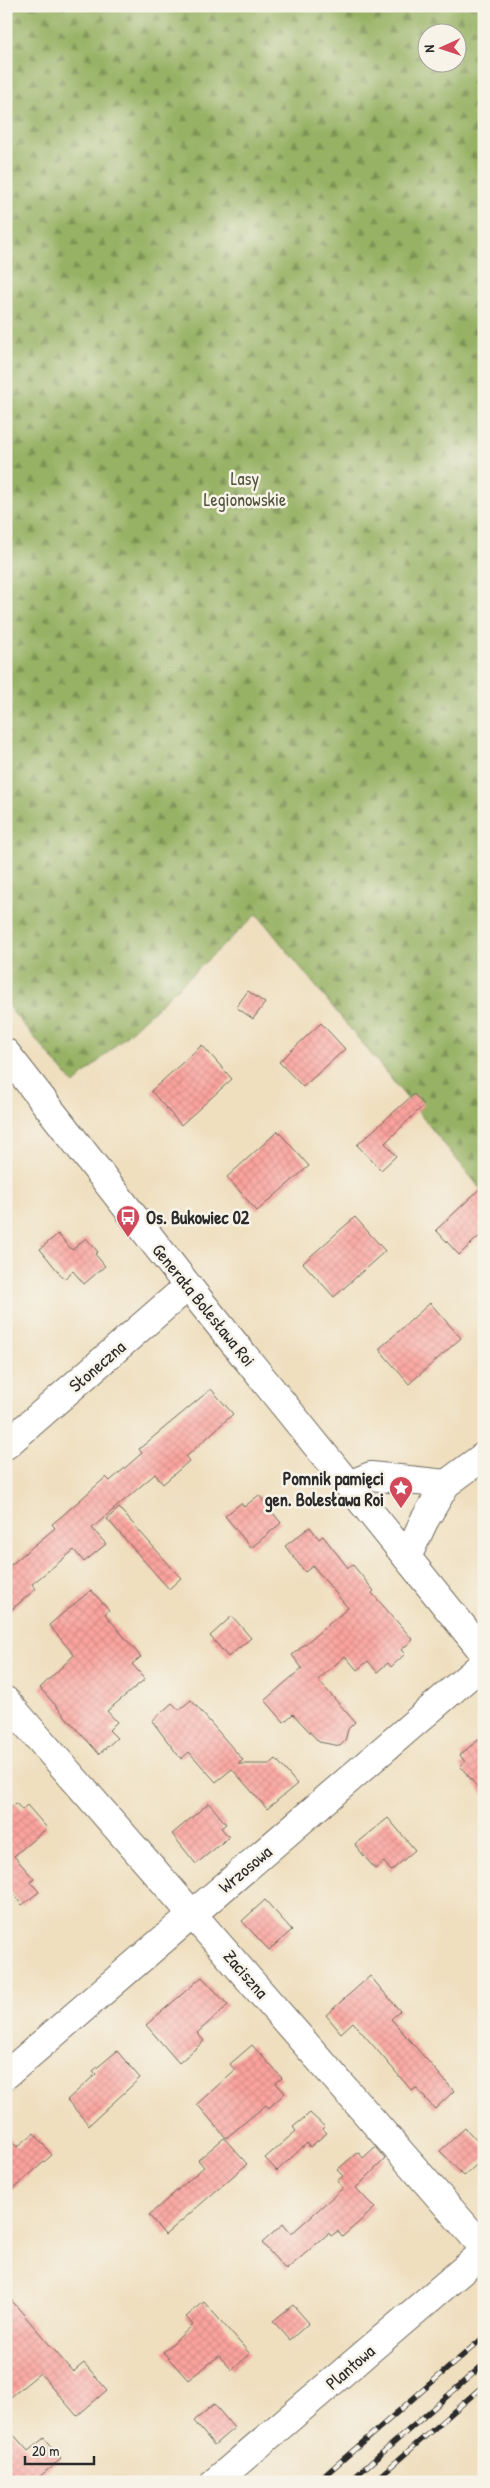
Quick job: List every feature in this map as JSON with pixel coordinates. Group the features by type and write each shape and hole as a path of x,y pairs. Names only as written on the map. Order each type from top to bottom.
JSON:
{"street":[{"name":"Generała Bolesława Roi","path":"6,1053 188,1286 484,1653"},
{"name":"Słoneczna","path":"6,1445 188,1286"},
{"path":"407,1557 424,1521 446,1484 484,1456"},
{"path":"349,1485 371,1476 446,1484"},
{"name":"Wrzosowa","path":"6,2075 484,1663"},
{"name":"Zaciszna","path":"6,1701 193,1913 484,2250"},
{"name":"Plantowa","path":"215,2482 484,2250"}],"green space":[{"name":"Lasy Legionowskie","path":"6,6 484,6 484,1193 257,914 74,1084 6,1004"}],"building":[{"path":"248,991 265,1003 253,1019 236,1007"},
{"path":"321,1023 345,1049 303,1087 279,1062"},
{"path":"202,1045 232,1079 181,1125 151,1091"},
{"path":"414,1094 424,1105 385,1143 396,1156 381,1170 357,1145"},
{"path":"278,1131 309,1166 257,1211 227,1177"},
{"path":"484,1185 484,1232 459,1255 436,1230"},
{"path":"355,1217 385,1251 334,1297 303,1263"},
{"path":"58,1234 72,1250 86,1238 98,1252 95,1254 105,1266 84,1284 73,1271 64,1279 40,1249"},
{"path":"430,1303 461,1338 409,1384 379,1349"},
{"path":"211,1389 233,1414 186,1457 189,1461 163,1484 155,1474 92,1528 106,1544 84,1562 74,1550 32,1584 36,1589 6,1614 6,1569 55,1528 52,1524 106,1477 110,1481 142,1453 139,1449"},
{"path":"259,1495 281,1523 251,1548 225,1516 241,1503 244,1507"},
{"path":"119,1508 181,1578 169,1589 107,1519"},
{"path":"310,1527 319,1539 323,1536 348,1568 353,1565 374,1591 372,1593 413,1640 401,1650 405,1654 391,1667 388,1663 377,1672 368,1661 357,1670 345,1656 318,1680 355,1722 348,1729 345,1741 340,1746 319,1742 293,1714 284,1722 265,1700 302,1668 292,1655 348,1608 313,1566 305,1572 285,1546"},
{"path":"91,1590 109,1610 105,1614 141,1657 132,1664 145,1679 107,1711 117,1722 109,1730 117,1738 99,1754 40,1688 74,1655 49,1625"},
{"path":"232,1616 251,1638 228,1657 210,1636"},
{"path":"191,1700 243,1760 238,1764 270,1764 276,1759 297,1784 267,1809 232,1769 216,1782 189,1752 181,1759 152,1721 172,1703 179,1710"},
{"path":"484,1735 484,1795 460,1766 465,1762 460,1755"},
{"path":"16,1803 22,1810 27,1805 47,1828 14,1856 34,1879 31,1882 39,1892 22,1905 6,1886 6,1812"},
{"path":"209,1803 226,1824 221,1828 229,1837 196,1864 172,1834"},
{"path":"388,1818 415,1850 391,1871 384,1862 375,1869 355,1845"},
{"path":"265,1900 292,1930 269,1950 242,1921"},
{"path":"370,1976 400,2011 391,2019 454,2091 435,2109 416,2088 412,2091 353,2022 341,2033 326,2015"},
{"path":"202,1977 228,2005 197,2033 204,2041 179,2063 146,2025"},
{"path":"252,2045 282,2078 276,2083 285,2093 269,2108 266,2105 226,2138 197,2104 235,2070 230,2064"},
{"path":"117,2051 140,2078 89,2125 67,2100 96,2074 93,2071"},
{"path":"310,2113 325,2127 323,2129 327,2133 310,2147 307,2143 277,2171 265,2158 296,2131 293,2127"},
{"path":"465,2128 484,2148 484,2158 464,2176 440,2151"},
{"path":"34,2133 52,2155 6,2195 6,2135 17,2147"},
{"path":"224,2138 247,2164 165,2235 149,2215 204,2167 198,2160"},
{"path":"375,2147 385,2159 356,2188 375,2208 342,2237 338,2231 331,2236 329,2233 286,2270 262,2243 283,2224 291,2234 343,2188 337,2181 343,2176 337,2170 358,2152 363,2158"},
{"path":"6,2294 73,2372 84,2363 107,2390 77,2416 40,2373 6,2401"},
{"path":"204,2302 250,2354 232,2370 219,2356 188,2380 163,2352 193,2325 186,2317"},
{"path":"293,2305 309,2323 290,2340 273,2321"},
{"path":"214,2404 234,2428 214,2445 194,2421"},
{"path":"6,2426 28,2451 44,2438 61,2459 33,2482 6,2482"}],"railway":[{"path":"317,2482 484,2337"},
{"path":"349,2482 484,2364"},
{"path":"373,2482 484,2385"}],"place":[{"name":"Os. Bukowiec 02","path":"128,1238"},
{"name":"Pomnik pamięci gen. Bolesława Roi","path":"401,1509"}]}
